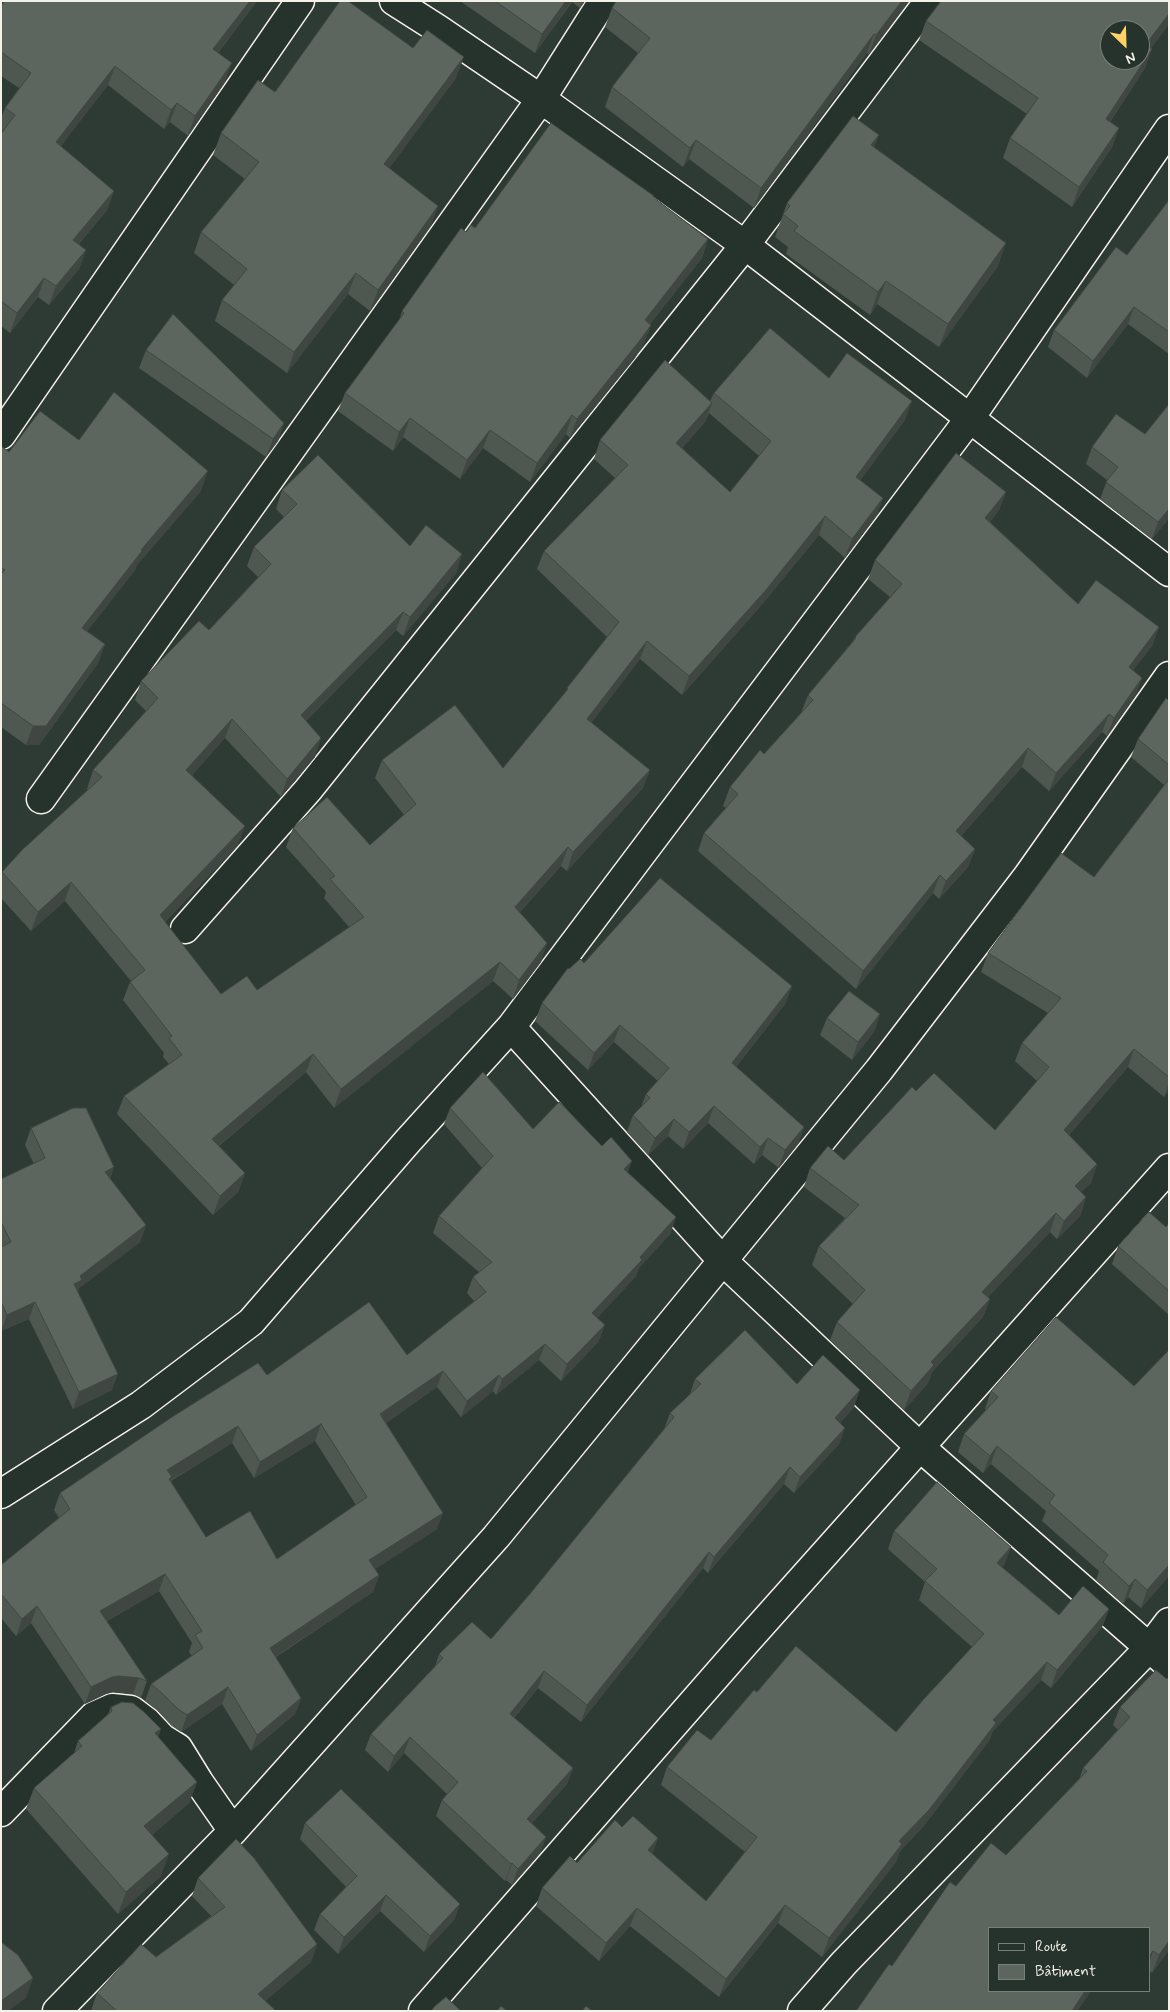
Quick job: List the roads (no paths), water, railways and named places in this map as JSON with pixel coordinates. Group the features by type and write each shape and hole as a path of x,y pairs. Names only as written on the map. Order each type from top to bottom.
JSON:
{"street":[{"path":"1,435 300,1"},
{"path":"394,1 541,99 745,246 1169,572"},
{"path":"41,799 541,99 603,1"},
{"path":"185,930 308,790 745,246 929,1"},
{"path":"1,1494 141,1405 251,1322 407,1142 511,1027 970,418 1169,129"},
{"path":"57,2011 233,1831 496,1537 879,1070 1028,877 1169,676"},
{"path":"511,1027 722,1260 920,1447 1159,1656"},
{"path":"423,2011 738,1650 1169,1168"},
{"path":"802,2011 844,1963 1159,1656 1169,1622"},
{"path":"1,1812 94,1716 112,1708 132,1710 162,1738 178,1748 198,1782 233,1831"}]}
